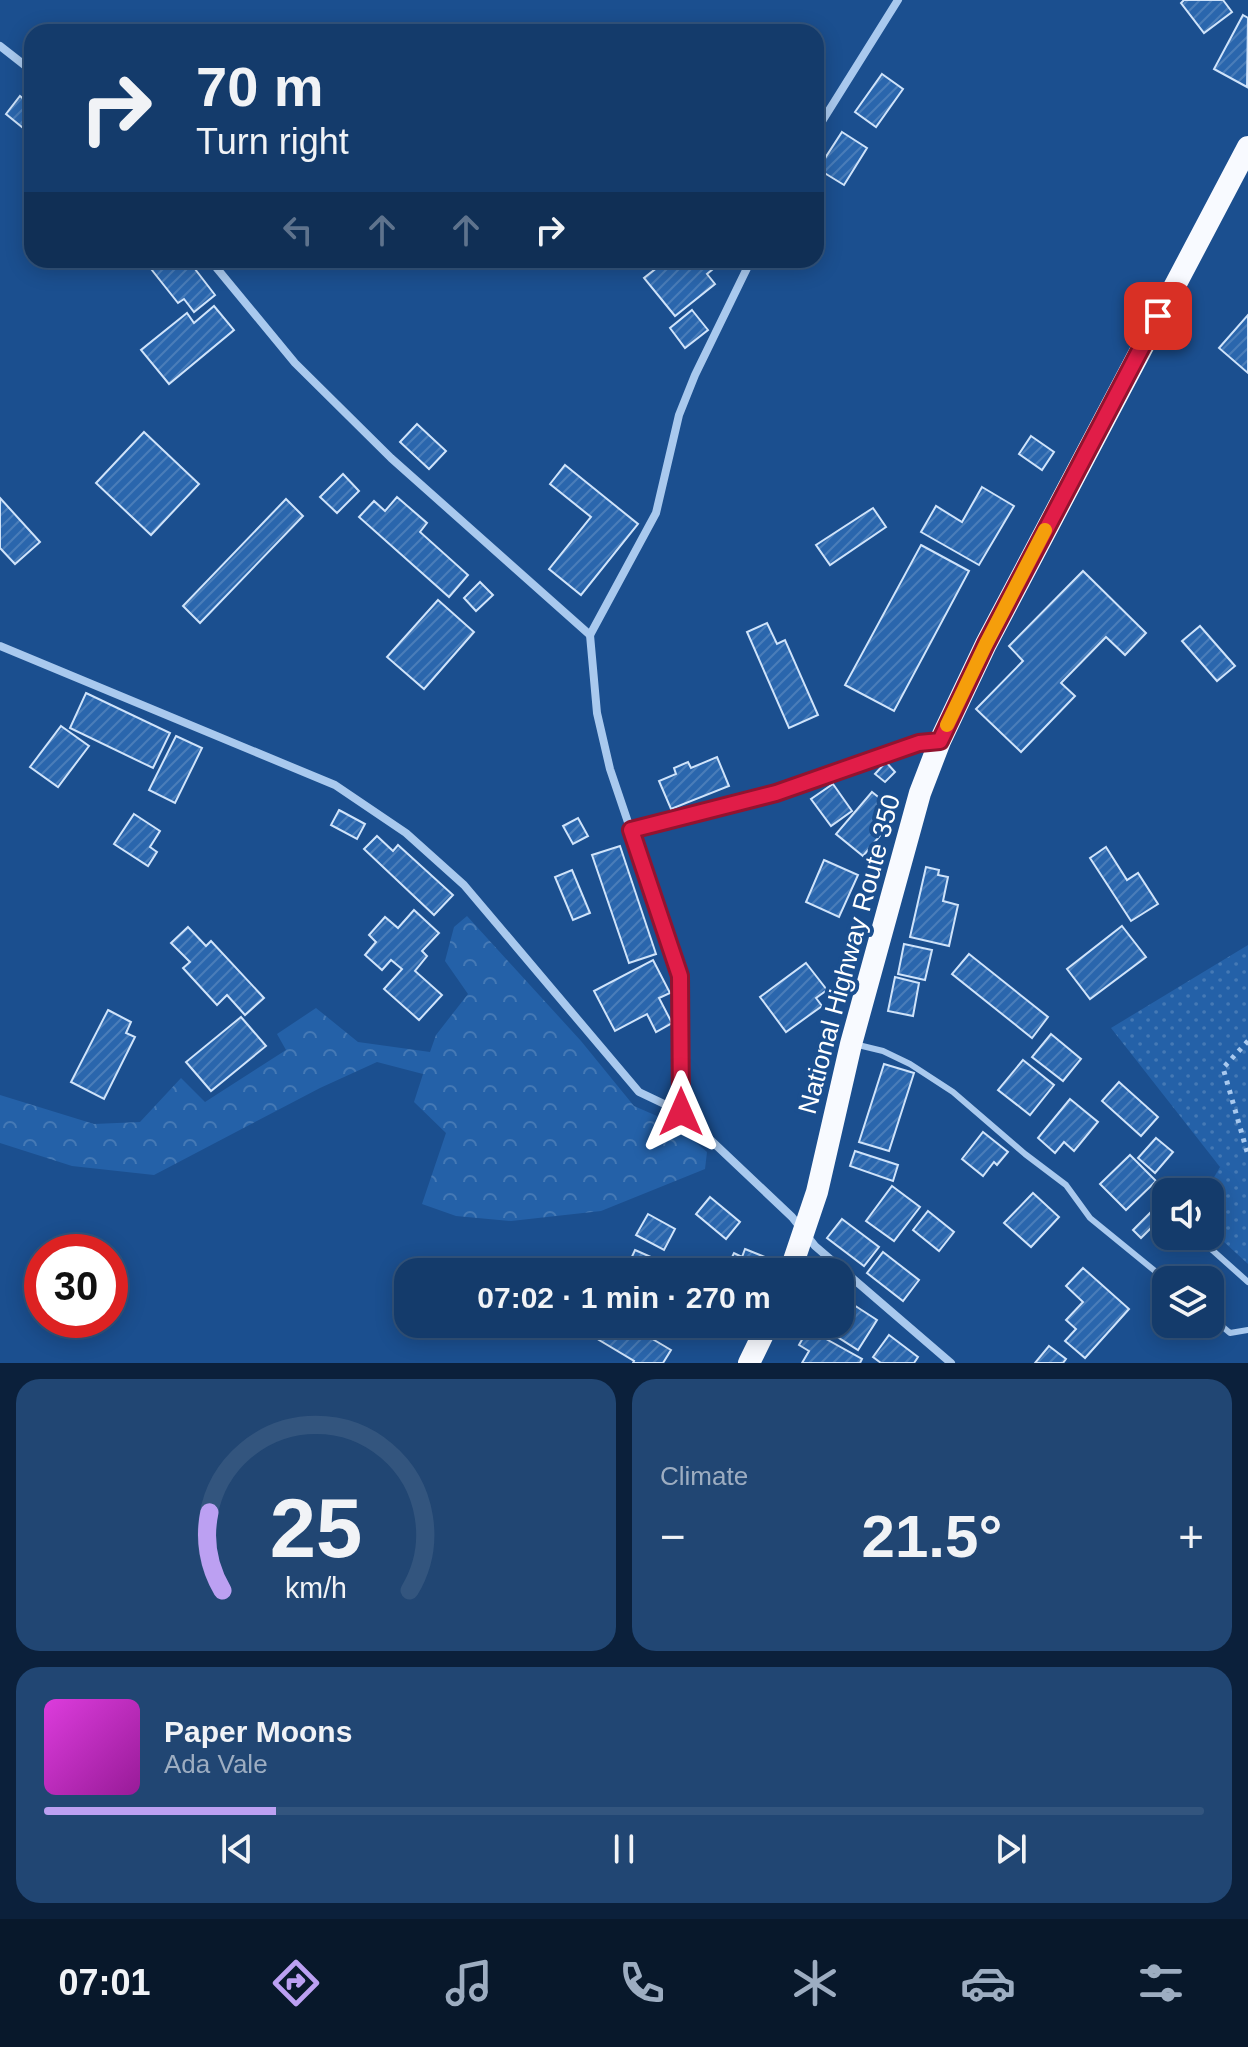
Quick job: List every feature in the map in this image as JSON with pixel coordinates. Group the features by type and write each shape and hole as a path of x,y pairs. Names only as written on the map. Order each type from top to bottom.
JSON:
{"highway":[{"name":"National Highway Route 350","path":"795,1258 817,1192 851,1044 920,793 940,741 986,644 1247,151"},
{"path":"749,1363 761,1338"}],"street":[{"path":"824,118 898,0"},
{"path":"0,46 24,65"},
{"path":"217,268 295,363 391,458 590,635"},
{"path":"681,1112 680,976 610,769 597,713 590,635 656,513 679,415 747,268"},
{"path":"0,646 335,785 406,833 464,885 639,1092 681,1112 805,1232 815,1246 951,1363"},
{"path":"631,830 776,793 919,743 940,741"}],"lane":[{"path":"851,1044 896,1057 953,1092 1066,1185 1090,1218 1152,1269"},
{"path":"1212,1250 1248,1282"},
{"path":"1224,1328 1230,1333 1248,1330"}],"path":[{"path":"1248,1041 1223,1068 1248,1155"}],"green space":[{"path":"467,916 581,1041 634,1106 673,1123 707,1152 705,1169 601,1211 511,1221 456,1216 422,1204 446,1133 414,1102 423,1074 377,1062 320,1088 154,1175 72,1166 0,1143 0,1095 94,1124 140,1122 181,1078 205,1102 286,1050 277,1034 316,1008 358,1042 430,1052 436,1035 468,994 445,961 454,927"},
{"path":"1248,945 1248,1264 1224,1242 1224,1178 1214,1178 1220,1167 1111,1028"}],"building":[{"path":"1184,0 1223,0 1232,12 1204,33 1181,3"},
{"path":"1243,15 1248,18 1247,87 1214,69"},
{"path":"882,74 903,89 876,127 855,112"},
{"path":"20,96 24,99 24,129 6,114"},
{"path":"842,132 867,148 844,185 824,173 824,160"},
{"path":"150,268 194,268 215,295 194,312 184,299 178,303"},
{"path":"657,268 714,268 707,274 715,284 675,316 644,278"},
{"path":"214,306 234,330 169,384 141,350 187,313 194,323"},
{"path":"692,310 708,330 685,348 670,328"},
{"path":"1248,315 1248,373 1219,348"},
{"path":"417,424 446,451 429,469 400,442"},
{"path":"144,432 199,484 151,535 96,483"},
{"path":"1031,436 1054,452 1042,470 1019,454"},
{"path":"565,465 638,524 581,595 549,569 591,517 550,484"},
{"path":"343,474 359,491 337,513 320,497"},
{"path":"982,487 1014,506 979,565 921,532 936,506 962,522"},
{"path":"397,497 427,523 420,532 468,575 449,597 359,517 374,501 385,511"},
{"path":"0,498 40,542 15,564 0,548"},
{"path":"286,499 303,516 200,623 183,606"},
{"path":"873,508 886,527 830,565 816,545"},
{"path":"921,545 969,571 894,711 845,685"},
{"path":"1083,571 1146,633 1125,655 1106,637 1061,683 1075,696 1021,752 976,709 1023,661 1009,646"},
{"path":"480,582 493,595 476,611 464,598"},
{"path":"438,600 474,632 424,689 387,657"},
{"path":"767,623 777,644 785,640 818,715 789,728 747,632"},
{"path":"1200,626 1235,666 1217,681 1182,641"},
{"path":"86,693 170,733 153,768 70,728"},
{"path":"61,726 89,746 58,787 30,767"},
{"path":"176,736 202,748 175,803 149,790"},
{"path":"717,757 729,786 671,809 659,781 676,774 674,768 688,762 691,768"},
{"path":"886,762 895,772 885,782 875,774"},
{"path":"833,784 852,811 831,826 811,799"},
{"path":"872,792 892,808 877,826 884,831 863,856 836,834"},
{"path":"339,810 365,824 357,839 331,825"},
{"path":"134,814 160,831 150,847 157,852 148,866 114,844"},
{"path":"578,818 588,836 573,844 563,826"},
{"path":"377,836 393,851 398,845 453,895 434,915 364,849"},
{"path":"620,846 656,954 629,963 592,855"},
{"path":"1106,847 1127,880 1138,873 1158,904 1131,921 1090,858"},
{"path":"824,860 858,875 839,917 806,902"},
{"path":"926,867 939,870 938,875 948,877 943,901 958,905 949,946 910,937"},
{"path":"572,870 590,913 573,920 555,877"},
{"path":"414,910 439,933 422,951 427,956 415,971 442,995 419,1020 384,989 402,969 391,960 382,970 365,955 376,942 369,935 385,917 398,928"},
{"path":"1122,926 1146,957 1090,999 1067,969"},
{"path":"188,927 206,946 211,941 264,998 245,1015 227,995 217,1005 183,968 190,962 171,943"},
{"path":"904,944 932,950 925,980 898,974"},
{"path":"969,954 1048,1017 1032,1038 952,974"},
{"path":"653,960 670,993 659,998 672,1023 656,1032 647,1014 615,1031 594,991"},
{"path":"806,963 827,990 816,998 822,1006 786,1032 760,997"},
{"path":"895,977 919,983 913,1016 888,1011"},
{"path":"108,1010 131,1022 126,1033 135,1037 104,1099 71,1082"},
{"path":"241,1017 266,1046 211,1091 186,1062"},
{"path":"1051,1034 1081,1059 1063,1081 1032,1057"},
{"path":"1023,1060 1054,1085 1030,1115 998,1090"},
{"path":"884,1064 914,1073 889,1151 859,1142"},
{"path":"1119,1082 1158,1117 1141,1136 1102,1101"},
{"path":"1070,1099 1098,1122 1074,1151 1064,1142 1055,1153 1038,1138"},
{"path":"983,1132 1008,1152 997,1165 994,1162 983,1176 962,1159"},
{"path":"1156,1138 1173,1152 1155,1173 1138,1158"},
{"path":"855,1151 898,1165 893,1181 850,1166"},
{"path":"1130,1155 1153,1178 1152,1185 1126,1210 1100,1184"},
{"path":"892,1186 920,1207 894,1241 866,1221"},
{"path":"1033,1193 1059,1217 1031,1247 1004,1223"},
{"path":"710,1197 740,1222 726,1239 696,1214"},
{"path":"928,1211 954,1232 939,1251 913,1230"},
{"path":"1150,1213 1152,1215 1152,1227 1141,1238 1133,1230"},
{"path":"648,1214 675,1229 664,1250 636,1235"},
{"path":"842,1219 879,1247 864,1266 827,1238"},
{"path":"745,1249 768,1258 732,1258 734,1253 742,1257"},
{"path":"635,1250 653,1258 631,1258"},
{"path":"883,1252 919,1280 903,1301 867,1273"},
{"path":"1083,1268 1129,1309 1085,1358 1065,1341 1076,1329 1066,1320 1083,1302 1066,1286"},
{"path":"854,1305 877,1320 858,1350 839,1338 854,1338"},
{"path":"889,1335 918,1357 914,1363 881,1363 873,1357"},
{"path":"596,1338 651,1338 671,1350 663,1363 634,1361"},
{"path":"803,1338 824,1338 862,1359 860,1363 802,1363 809,1351 799,1345"},
{"path":"1049,1346 1066,1359 1063,1363 1035,1363"}],"slow traffic":[{"path":"947,725 1045,530"}],"route":[{"path":"681,1112 680,976 631,830 776,793 919,743 940,741 986,644 1158,316"}]}
